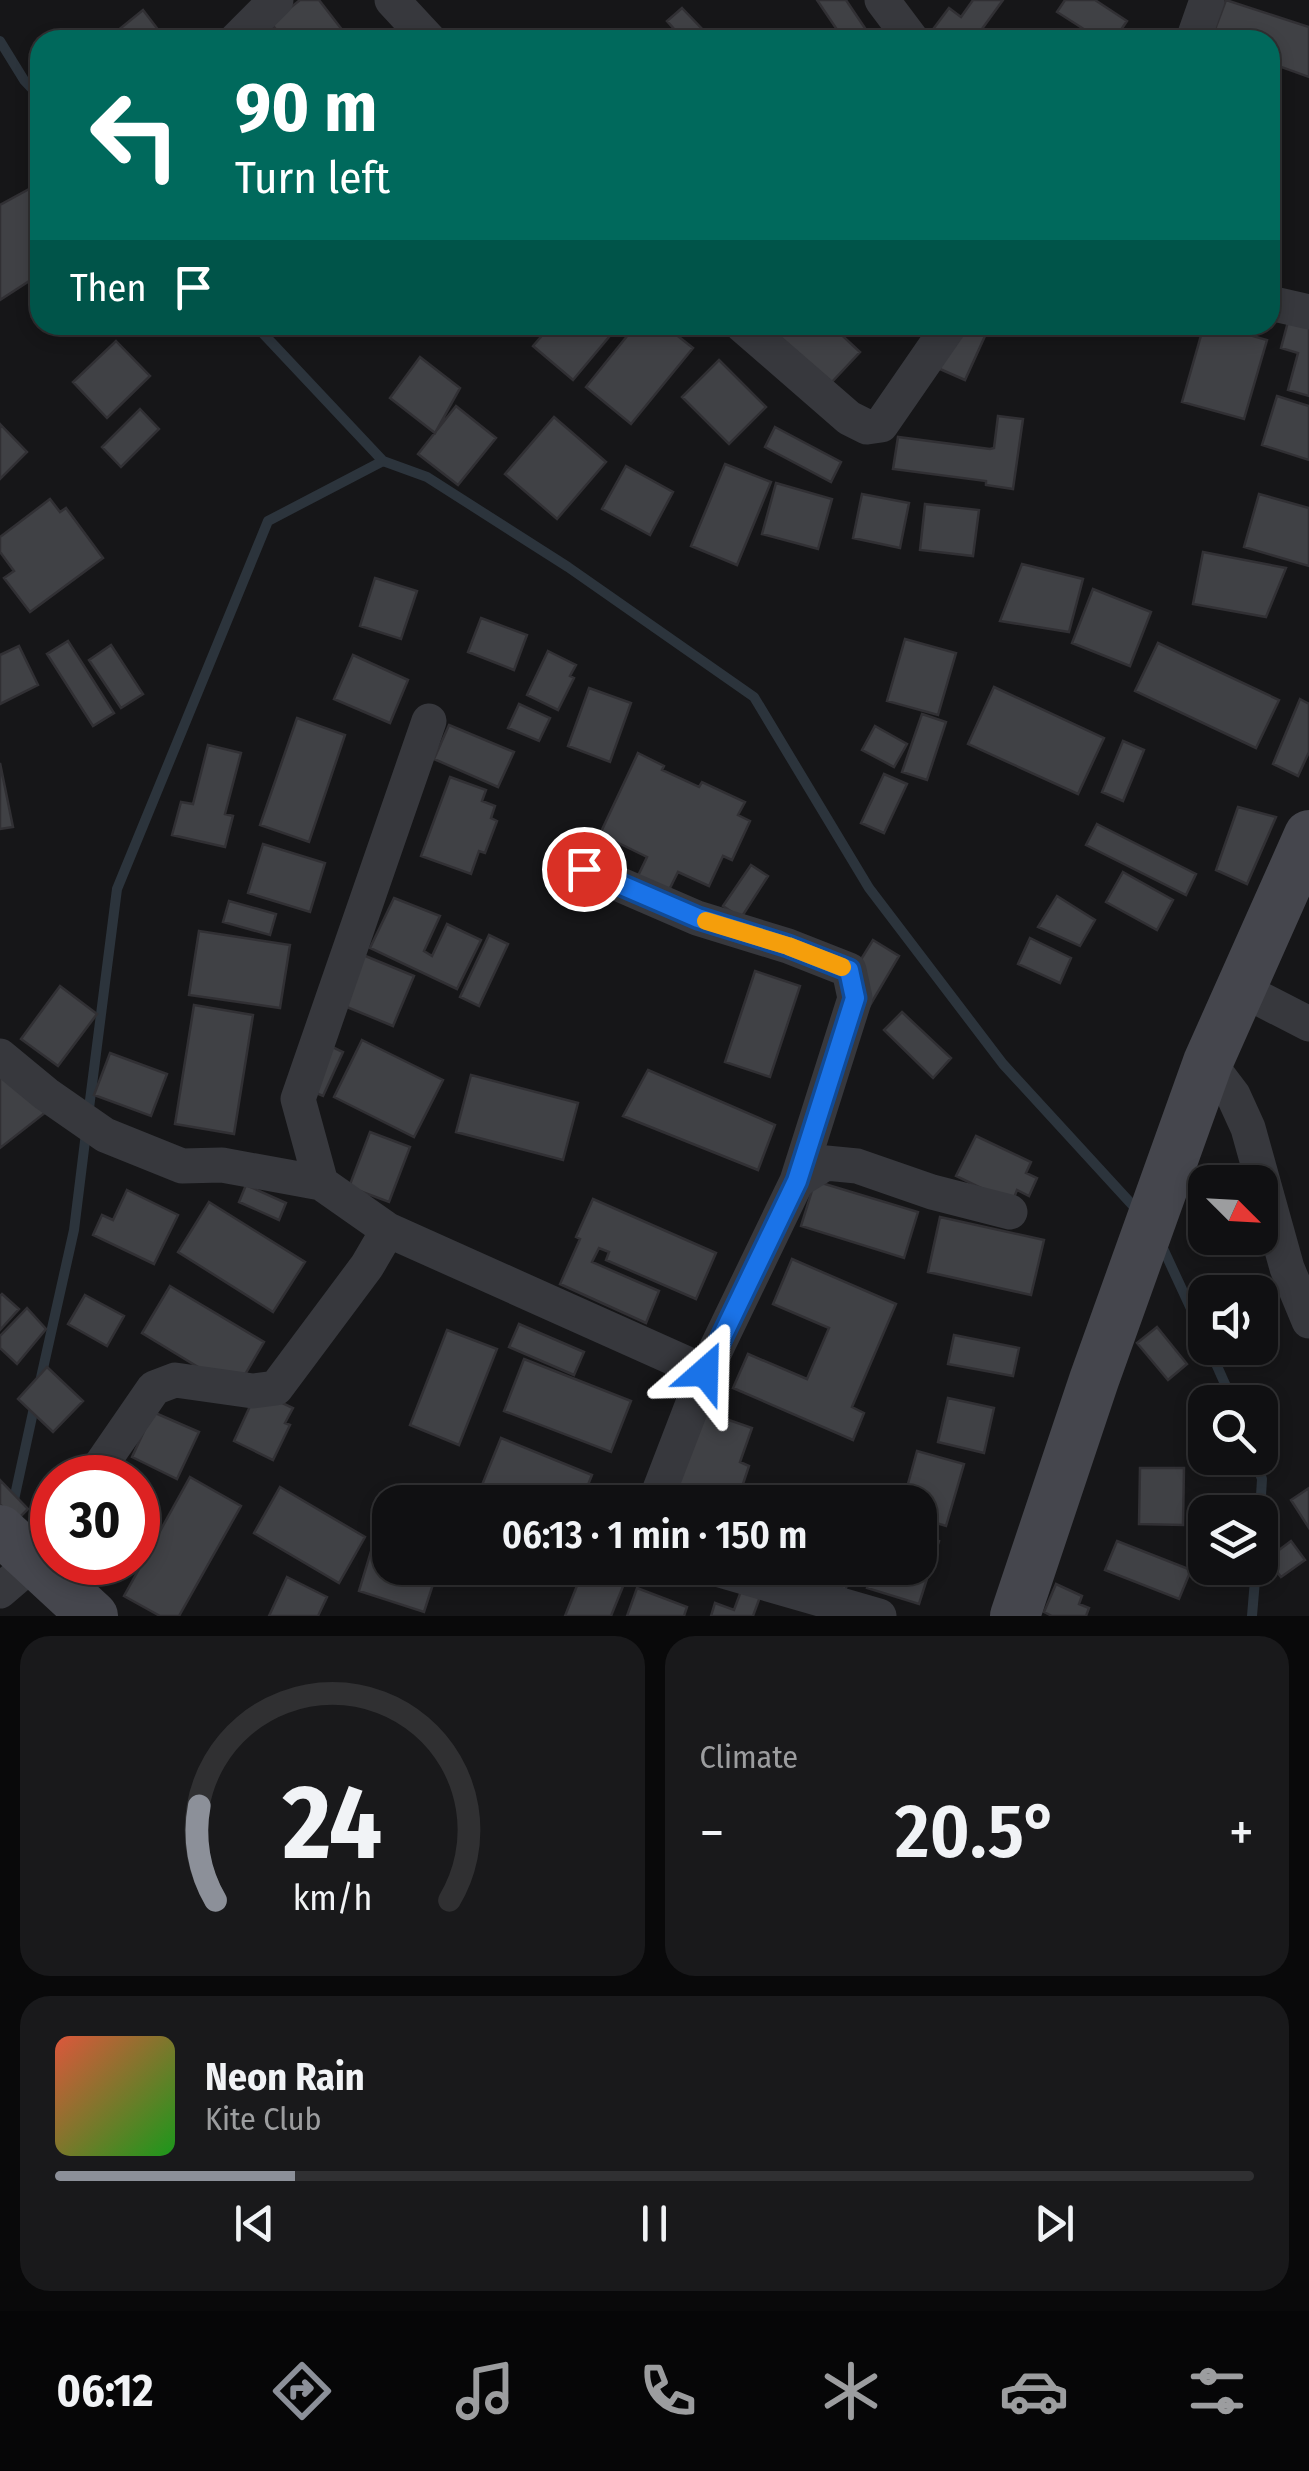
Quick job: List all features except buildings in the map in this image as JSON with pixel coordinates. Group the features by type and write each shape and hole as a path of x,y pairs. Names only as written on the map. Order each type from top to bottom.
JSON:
{"main road":[{"path":"1015,1616 1208,1062 1309,836"},
{"path":"22,1554 93,1616"}],"street":[{"path":"246,30 276,0"},
{"path":"392,0 420,30"},
{"path":"882,0 904,30"},
{"path":"1196,30 1207,0"},
{"path":"1280,305 1309,312"},
{"path":"754,335 849,418 867,426 881,425 943,335"},
{"path":"321,1183 298,1099 429,721"},
{"path":"584,869 698,918 849,970 855,998 797,1181 705,1372 662,1485"},
{"path":"1241,989 1309,1024"},
{"path":"0,1056 105,1135 182,1166 222,1165 321,1183 388,1230 705,1372"},
{"path":"1208,1062 1232,1095 1248,1128 1287,1268 1309,1321"},
{"path":"797,1181 826,1163 857,1166 932,1192 1010,1212"},
{"path":"108,1455 154,1388 175,1380 253,1391 276,1388 367,1266 388,1230"},
{"path":"772,1585 879,1616"}],"waterway":[{"path":"0,41 30,86"},
{"path":"88,1116 117,889 268,521 383,461 264,335"},
{"path":"383,461 427,477 568,567 754,697 869,888 1003,1064 1137,1210"},
{"path":"40,1382 74,1230 86,1133"},
{"path":"1161,1244 1188,1302"},
{"path":"1217,1365 1225,1385"},
{"path":"12,1509 35,1403"},
{"path":"1260,1475 1261,1495"},
{"path":"1252,1616 1255,1585"}],"slow traffic":[{"path":"706,921 842,967"}],"route":[{"path":"584,869 698,918 849,970 855,998 797,1181 705,1372"}]}
